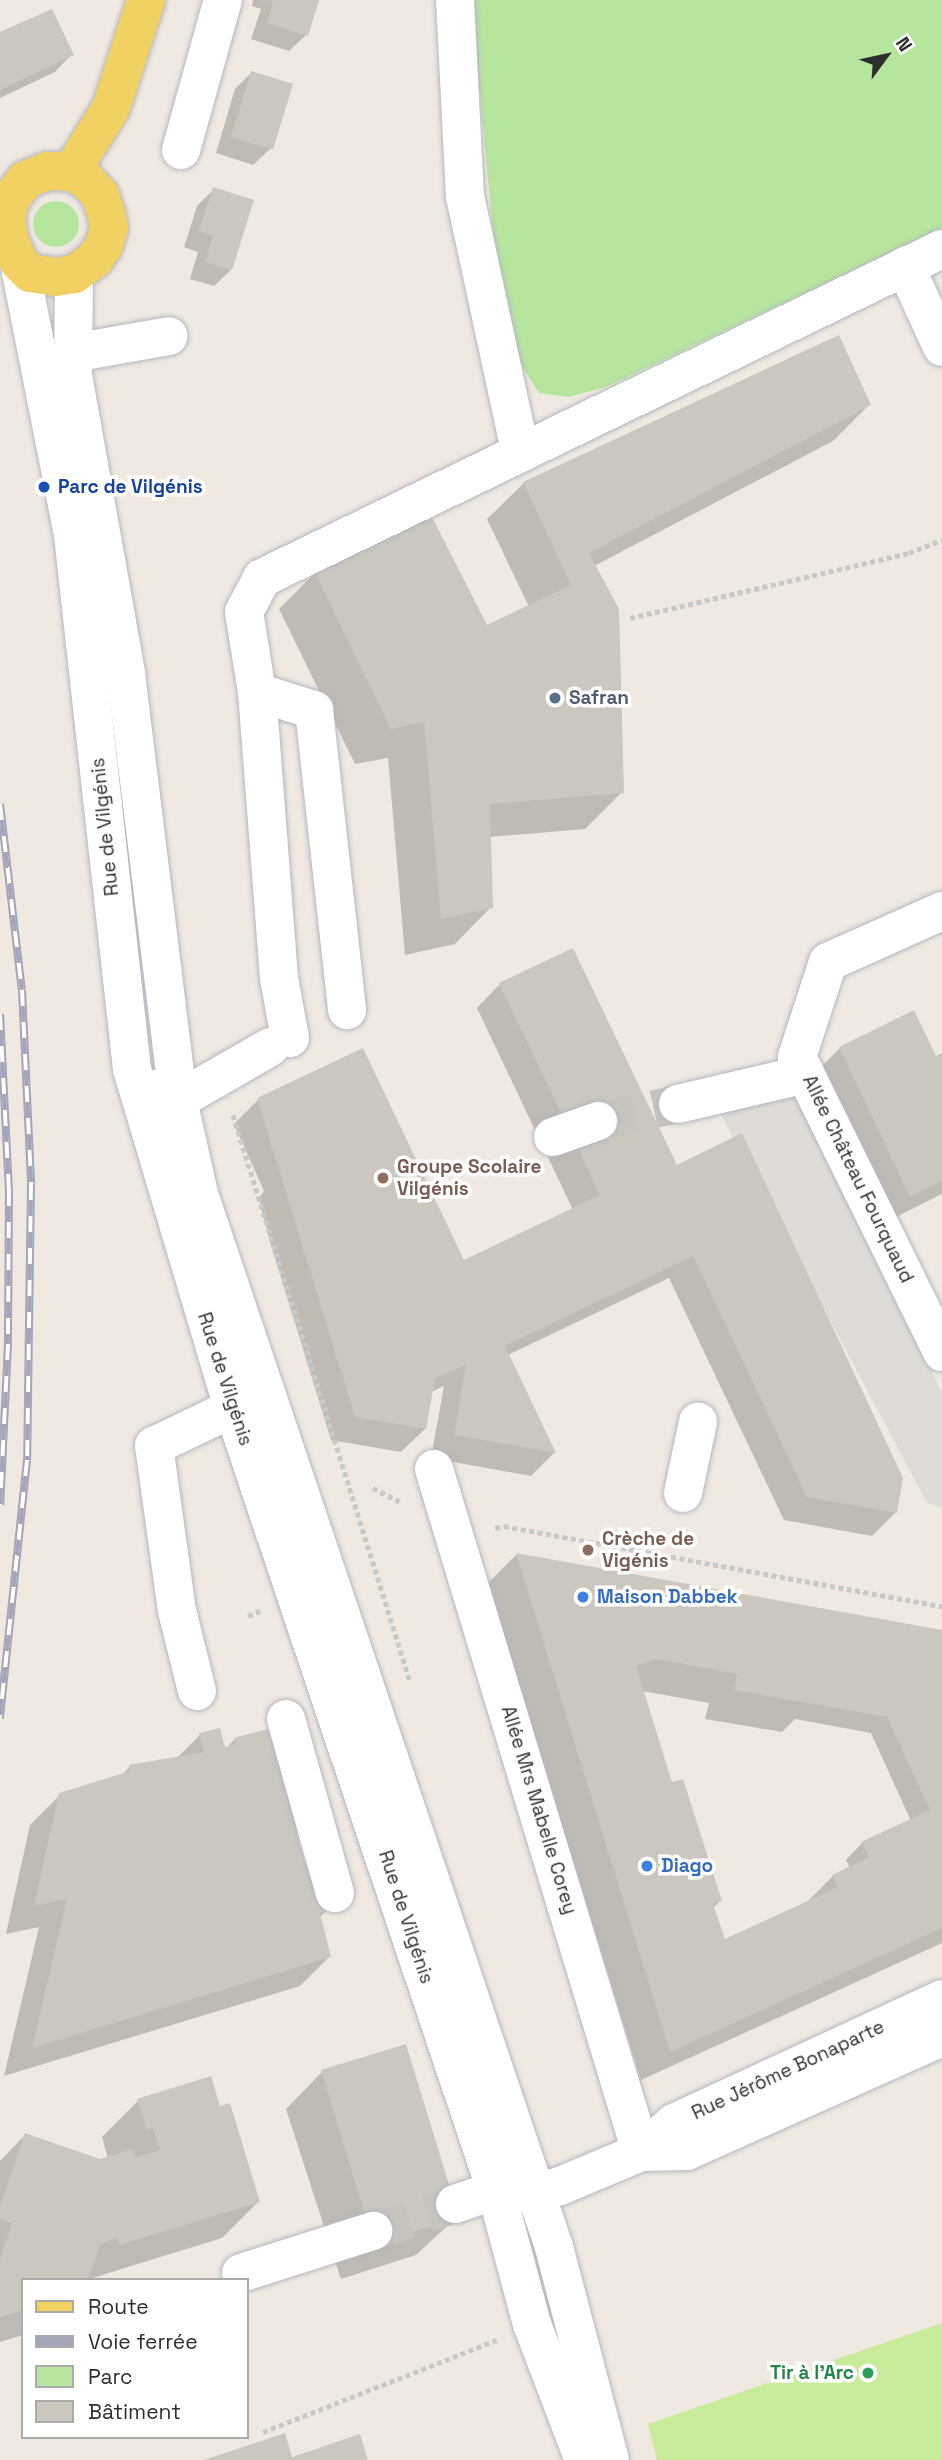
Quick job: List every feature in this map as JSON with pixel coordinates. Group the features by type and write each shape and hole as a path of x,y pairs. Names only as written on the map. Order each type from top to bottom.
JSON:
{"main road":[{"path":"19,262 30,273 55,277 74,274 95,259 109,228 100,195 71,172 111,108 146,0"},
{"name":"Rue de Vilgénis","path":"19,262 6,222 4,206 25,180 47,171 71,172"}],"street":[{"path":"181,150 223,0"},
{"path":"455,0 469,215 520,450"},
{"path":"132,1069 178,1100 280,1043 279,978 257,691 244,612 262,578 520,450 942,249"},
{"name":"Rue de Vilgénis","path":"19,262 73,536 132,1069 233,1408 496,2190 532,2324 584,2460"},
{"path":"905,267 942,347"},
{"name":"Rue de Vilgénis","path":"74,274 73,354 126,674 178,1100 200,1194 536,2193 610,2460"},
{"path":"73,354 169,336"},
{"path":"257,691 314,710 347,1010"},
{"name":"Allée Château Fourquaud","path":"942,911 828,962 797,1057 942,1352"},
{"path":"678,1104 806,1074"},
{"path":"553,1137 598,1121"},
{"path":"197,1691 177,1611 154,1446 233,1408"},
{"path":"683,1493 698,1422"},
{"name":"Allée Mrs Mabelle Corey","path":"434,1469 458,1538 641,2152"},
{"path":"286,1719 335,1893"},
{"name":"Rue Jérôme Bonaparte","path":"496,2190 536,2193 641,2152 674,2123 942,1999"},
{"name":"Rue Jérôme Bonaparte","path":"641,2152 687,2151 942,2037"},
{"path":"454,2204 496,2190"},
{"path":"241,2273 373,2231"}],"path":[{"path":"630,618 909,553 942,540"},
{"path":"221,1076 414,1694"},
{"path":"373,1488 458,1538 504,1526 942,1606"},
{"path":"262,2432 532,2324"}],"green space":[{"path":"471,0 942,0 942,228 606,387 568,397 539,393 517,358 493,232"},
{"path":"56,201 72,208 79,224 72,240 56,247 40,240 33,224 40,208"},
{"name":"Tir à l'Arc","path":"942,2323 942,2460 657,2460 648,2424"}],"shaded area":[{"path":"796,1090 942,1393 942,1508 927,1503 719,1111"}],"building":[{"path":"268,0 319,0 308,36 267,23 273,2"},
{"path":"52,9 74,55 0,90 0,32"},
{"path":"251,71 293,84 273,150 231,137"},
{"path":"213,187 254,200 232,270 205,262 213,236 199,231"},
{"path":"839,335 871,405 589,553 619,609 624,793 490,804 493,908 441,919 424,722 391,729 314,571 432,517 487,625 571,585 523,482"},
{"path":"573,948 677,1165 742,1133 903,1478 897,1513 807,1497 693,1256 505,1346 556,1453 454,1435 466,1364 435,1379 426,1429 355,1417 257,1098 363,1048 464,1260 600,1195 499,983"},
{"path":"914,1010 936,1056 942,1053 942,1181 910,1197 839,1047"},
{"path":"516,1553 942,1630 942,1928 670,2052","holes":["657,1659 737,1674 734,1690 887,1717 930,1810 861,1842 869,1857 832,1875 838,1887 725,1939 713,1904 722,1901 683,1779 672,1782 636,1666"]},
{"path":"220,1728 225,1747 236,1744 234,1738 272,1728 303,1829 296,1832 305,1862 314,1859 329,1910 320,1913 331,1957 32,2048 67,1899 34,1906 59,1793 131,1771 129,1765 204,1752 199,1733"},
{"path":"406,2044 459,2218 374,2244 321,2070"},
{"path":"211,2076 220,2106 230,2103 260,2202 119,2245 117,2238 100,2244 89,2278 21,2278 21,2311 0,2317 0,2259 12,2223 0,2219 0,2206 25,2133 100,2159 132,2149 135,2158 160,2150 153,2128 147,2130 137,2099"},
{"path":"285,2433 292,2457 360,2434 368,2460 204,2460"}],"tunnel":[{"path":"598,1121 678,1104"},
{"path":"373,2231 455,2204"}],"railway":[{"path":"0,804 22,990 31,1184 27,1460 0,1719"},
{"path":"0,1014 9,1190 8,1344 0,1505"}],"place":[{"name":"Parc de Vilgénis","path":"44,487"},
{"name":"Safran","path":"555,698"},
{"name":"Groupe Scolaire Vilgénis","path":"383,1178"},
{"name":"Crèche de Vigénis","path":"588,1550"},
{"name":"Maison Dabbek","path":"583,1597"},
{"name":"Diago","path":"647,1866"},
{"name":"Tir à l'Arc","path":"868,2373"}]}
